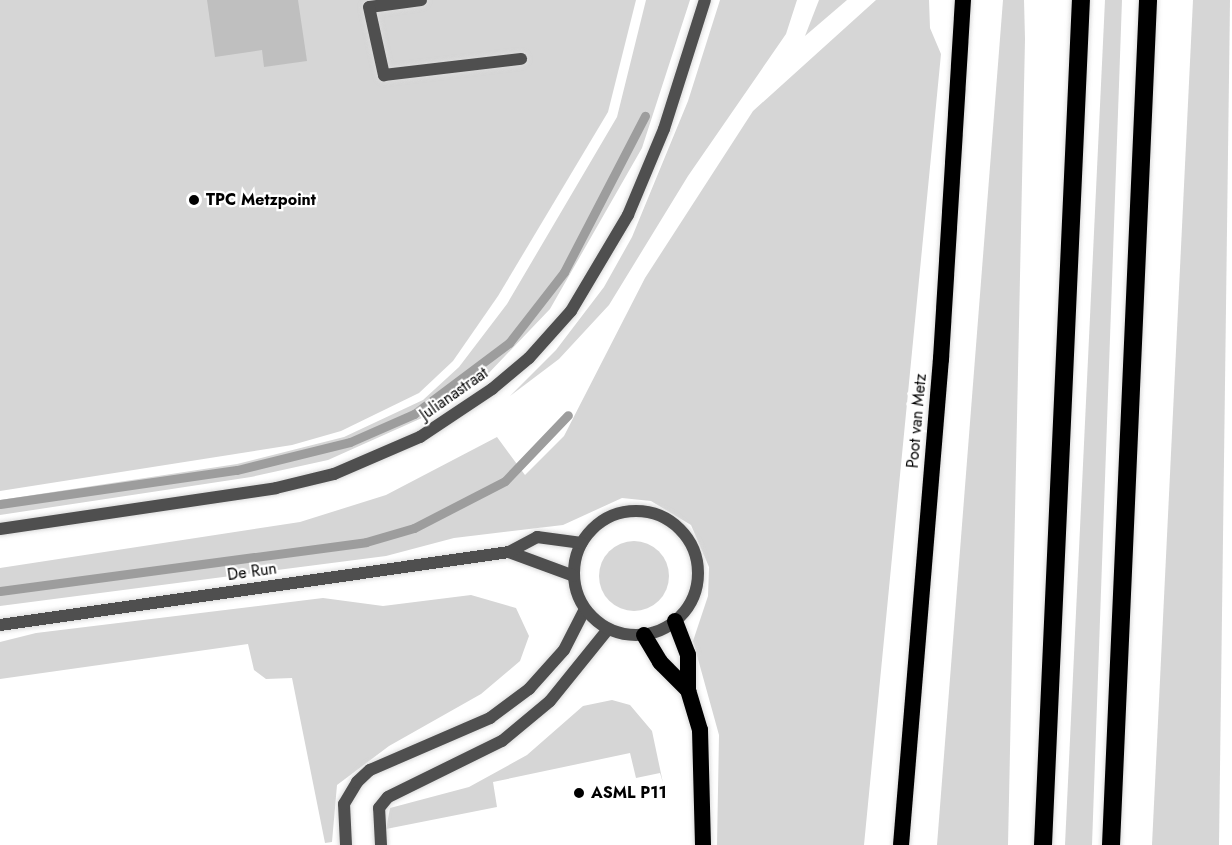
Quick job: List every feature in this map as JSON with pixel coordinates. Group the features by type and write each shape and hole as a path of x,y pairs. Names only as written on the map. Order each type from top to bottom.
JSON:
{"highway":[{"name":"Poot van Metz","path":"900,845 942,359 963,0"},
{"path":"1043,845 1081,0"},
{"path":"1111,845 1148,0"},
{"path":"675,621 688,655 688,690 704,770 703,845"},
{"path":"644,635 660,662 688,690"}],"street":[{"path":"421,0 369,8 384,75 521,59"},
{"name":"Julianastraat","path":"0,529 276,488 334,474 420,437 492,389 551,335 608,252 664,129 705,0"},
{"path":"627,512 655,514 680,528 695,552 698,580 688,607 675,621 644,635 608,629 585,609 574,576 582,543 601,522 627,512"},
{"name":"De Run","path":"0,625 509,552 537,537 582,543"},
{"path":"509,552 538,567 574,576"},
{"path":"346,845 344,804 357,782 370,770 490,718 529,689 564,650 585,609"},
{"path":"381,845 379,807 388,797 502,741 550,701 608,629"}],"shaded area":[{"name":"TPC Metzpoint","path":"0,0 636,0 608,112 498,296 453,361 419,393 341,431 292,445 0,491"},
{"path":"646,0 690,0 642,148 550,309 485,377 442,409 328,460 251,477 0,515 0,500 237,464 344,437 423,400 459,367 507,304 617,117"},
{"path":"720,0 797,0 786,34 688,176 609,305 559,359 510,396 556,350 604,287 632,237 688,101"},
{"path":"819,0 847,0 805,36"},
{"path":"876,0 929,0 930,28 941,54 864,845 717,845 719,735 693,641 708,596 709,567 691,525 651,501 622,498 563,525 454,538 386,556 0,606 0,568 300,522 386,495 497,437 525,475 564,436 645,278 753,111"},
{"path":"1003,0 1024,0 1025,39 1008,845 937,845"},
{"path":"1105,0 1122,0 1092,845 1065,845"},
{"path":"1193,0 1230,0 1219,845 1152,845"},
{"path":"641,541 654,547 663,556 667,562 669,576 667,590 659,601 648,609 627,611 609,601 601,590 599,569 609,551 620,543"},
{"path":"471,595 516,608 529,636 520,661 481,694 389,746 337,785 332,842 325,843 292,678 266,679 254,670 248,644 0,679 0,642 36,633 323,598 383,606"},
{"path":"612,700 630,705 652,731 663,783 660,773 636,778 630,753 493,782 497,807 386,829 390,808 469,787 527,755 583,706"}],"building":[{"path":"207,0 298,0 307,61 264,67 262,50 215,57"}],"waterway":[{"path":"0,504 237,470 350,442 414,414 509,343 564,272 645,116"},
{"path":"0,591 366,542 414,528 505,481 568,415"}],"place":[{"name":"TPC Metzpoint","path":"194,200"},
{"name":"ASML P11","path":"579,793"}]}
